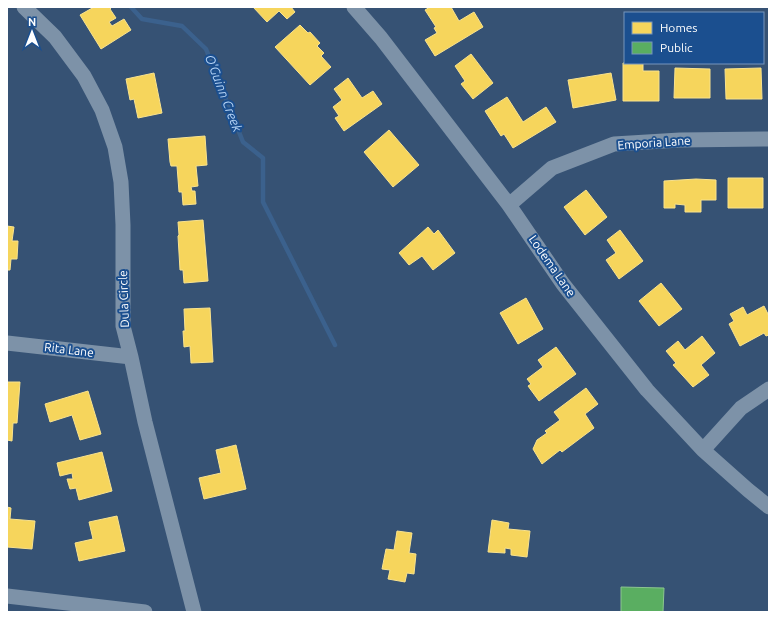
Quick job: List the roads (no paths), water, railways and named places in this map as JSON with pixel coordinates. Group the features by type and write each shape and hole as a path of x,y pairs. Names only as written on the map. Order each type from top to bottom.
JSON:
{"street":[{"name":"Dula Circle","path":"24,7 54,37 84,76 102,110 115,147 121,182 123,225 123,326 145,422 194,612"},
{"name":"Lodema Lane","path":"354,7 381,38 509,205 563,284 642,384 703,450 769,507"},
{"name":"Emporia Lane","path":"509,205 552,168 614,144 680,140 769,139"},
{"name":"Rita Lane","path":"7,343 131,357"},
{"path":"703,450 741,408 769,389"},
{"path":"7,596 145,612"}],"waterway":[{"name":"O'Guinn Creek","path":"131,7 142,19 182,26 206,49 243,142 263,158 263,202 335,345"}]}
